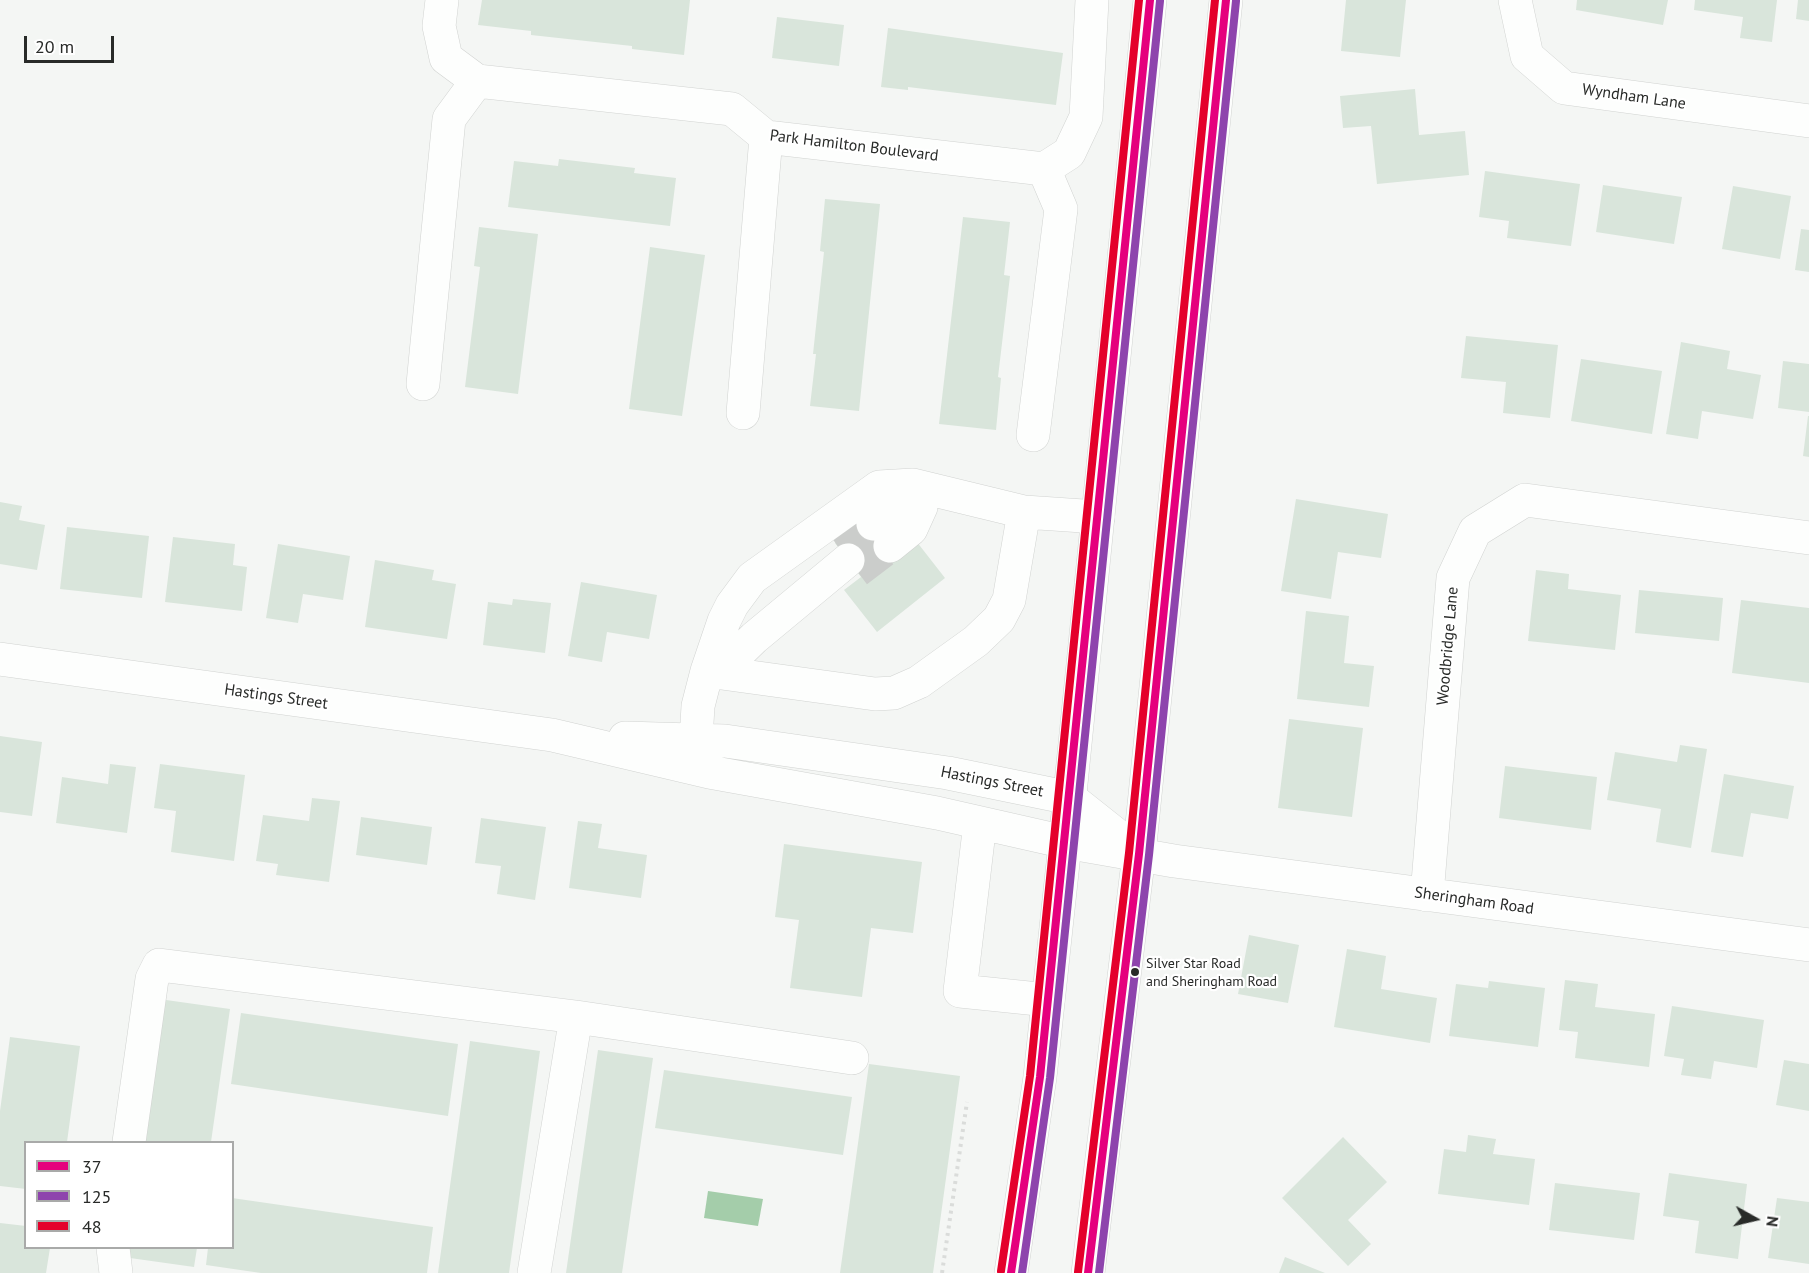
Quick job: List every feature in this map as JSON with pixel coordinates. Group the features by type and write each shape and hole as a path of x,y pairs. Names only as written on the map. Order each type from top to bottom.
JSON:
{"street":[{"path":"423,384 449,119 477,81 446,58 440,26 442,0"},
{"path":"1033,435 1061,209 1044,169 1069,153 1086,117 1092,0"},
{"path":"1011,1273 1040,1077 1150,0"},
{"path":"1088,1273 1139,854 1226,0"},
{"name":"Wyndham Lane","path":"1515,0 1527,56 1564,88 1809,121"},
{"name":"Park Hamilton Boulevard","path":"477,81 732,109 766,137 1044,169"},
{"path":"743,413 766,137"},
{"path":"696,740 698,706 712,672 724,621 732,605 752,578 879,487 913,485 933,500 1024,512 1098,517"},
{"path":"882,535 933,500"},
{"name":"Woodbridge Lane","path":"1427,896 1453,578 1475,531 1525,500 1809,538"},
{"path":"712,672 875,694 894,693 909,687 976,641 999,619 1009,600 1024,512"},
{"path":"712,672 848,560"},
{"name":"Hastings Street","path":"0,659 552,735 709,772 937,813 1065,842 1139,854"},
{"name":"Hastings Street","path":"552,735 725,741 948,773 1070,798 1139,854"},
{"path":"980,823 960,991 1048,1000"},
{"name":"Sheringham Road","path":"1139,854 1174,861 1427,896 1809,945"},
{"path":"129,1141 152,979 159,965 576,1017 852,1058"},
{"path":"534,1273 576,1017"},
{"path":"113,1249 116,1273"}],"path":[{"path":"942,1273 967,1101"}],"shaded area":[{"path":"708,1191 763,1199 758,1226 704,1218"}],"building":[{"path":"482,0 690,0 684,55 632,49 632,46 531,35 531,31 478,25"},
{"path":"1346,0 1406,0 1400,57 1341,51"},
{"path":"1577,0 1668,0 1663,25 1576,10"},
{"path":"1695,0 1777,0 1772,42 1740,38 1743,17 1694,10"},
{"path":"1798,0 1809,0 1809,21 1796,19"},
{"path":"777,17 844,25 839,66 772,58"},
{"path":"888,28 1063,53 1056,105 908,87 908,90 881,87"},
{"path":"1415,89 1419,135 1465,131 1469,175 1377,184 1371,126 1343,128 1340,96"},
{"path":"559,159 635,168 634,173 676,178 670,226 508,207 514,161 558,166"},
{"path":"1485,171 1580,184 1571,246 1507,238 1509,221 1479,217"},
{"path":"1603,185 1682,197 1674,244 1596,232"},
{"path":"1733,186 1791,196 1780,259 1722,249"},
{"path":"825,199 880,204 859,411 810,406 824,252 820,251"},
{"path":"963,217 1010,222 1004,275 1010,276 998,377 1001,378 996,430 939,424"},
{"path":"479,227 538,234 518,394 465,387 480,267 474,266"},
{"path":"1801,229 1809,230 1809,272 1795,270"},
{"path":"650,247 705,255 682,416 629,409"},
{"path":"1466,336 1558,345 1550,418 1503,413 1506,382 1461,378"},
{"path":"1681,342 1730,351 1727,369 1761,375 1753,419 1702,411 1698,439 1666,434"},
{"path":"1581,359 1662,371 1652,434 1571,421"},
{"path":"1783,361 1809,364 1809,412 1778,408"},
{"path":"1809,416 1809,457 1803,456"},
{"path":"1296,499 1388,514 1381,558 1338,552 1331,599 1281,591"},
{"path":"0,502 22,506 19,520 45,525 37,570 0,564"},
{"path":"868,518 913,537 945,578 877,632 844,590 861,577 835,543"},
{"path":"67,527 149,536 142,598 60,589"},
{"path":"173,537 235,544 233,565 247,567 242,611 165,602"},
{"path":"278,544 350,556 343,600 303,594 298,623 266,618"},
{"path":"375,560 434,570 432,580 456,584 447,639 365,627"},
{"path":"1536,570 1569,574 1568,589 1621,595 1615,650 1528,641"},
{"path":"581,582 657,595 649,639 607,632 602,662 568,656"},
{"path":"1639,590 1723,598 1719,641 1635,633"},
{"path":"513,599 551,603 545,653 483,645 488,602 512,605"},
{"path":"1741,600 1809,608 1809,683 1732,673"},
{"path":"1306,611 1349,616 1344,663 1374,666 1369,707 1297,699"},
{"path":"1289,719 1363,728 1352,817 1278,808"},
{"path":"0,736 42,742 32,816 0,812"},
{"path":"1680,745 1707,749 1691,848 1656,842 1661,809 1607,800 1615,752 1677,762"},
{"path":"110,764 136,767 127,833 56,823 62,777 108,784"},
{"path":"160,764 245,775 234,861 171,852 176,811 154,808"},
{"path":"1505,766 1597,777 1591,830 1499,818"},
{"path":"1724,774 1794,786 1788,819 1751,813 1743,857 1711,852"},
{"path":"312,798 340,801 329,882 276,875 278,864 256,861 263,815 309,821"},
{"path":"361,817 432,827 427,865 356,855"},
{"path":"481,818 546,827 535,900 497,894 501,866 475,863"},
{"path":"578,821 602,824 598,848 647,855 641,898 569,888"},
{"path":"784,844 922,862 913,933 871,928 862,997 790,988 799,920 775,917"},
{"path":"1249,935 1299,945 1288,1003 1238,994"},
{"path":"1347,949 1386,956 1381,989 1437,998 1430,1043 1334,1027"},
{"path":"1565,980 1598,984 1595,1007 1655,1014 1649,1067 1575,1058 1578,1032 1559,1030"},
{"path":"1489,981 1545,988 1538,1047 1449,1036 1456,984 1488,988"},
{"path":"159,999 230,1009 211,1141 139,1141"},
{"path":"1672,1006 1764,1020 1757,1068 1714,1061 1711,1079 1681,1075 1684,1059 1664,1056"},
{"path":"241,1013 458,1044 448,1116 231,1084"},
{"path":"10,1037 80,1046 67,1141 24,1141 24,1189 0,1186 0,1111"},
{"path":"470,1041 540,1051 509,1273 438,1273"},
{"path":"598,1050 653,1058 622,1273 566,1273"},
{"path":"1784,1060 1809,1064 1809,1111 1776,1105"},
{"path":"869,1064 960,1076 933,1273 840,1273"},
{"path":"664,1070 852,1097 843,1155 655,1128"},
{"path":"1468,1135 1496,1139 1493,1154 1535,1159 1529,1205 1438,1194 1444,1149 1466,1152"},
{"path":"1343,1137 1387,1182 1348,1220 1371,1244 1348,1266 1282,1198"},
{"path":"1669,1173 1747,1184 1738,1259 1695,1253 1699,1221 1663,1216"},
{"path":"1555,1183 1640,1193 1634,1240 1549,1230"},
{"path":"234,1198 433,1227 427,1273 261,1273 206,1265 208,1249 234,1249"},
{"path":"1777,1198 1809,1202 1809,1264 1768,1258"},
{"path":"0,1223 24,1226 24,1249 50,1249 46,1273 0,1273"},
{"path":"125,1249 197,1249 194,1267 123,1257"},
{"path":"1285,1257 1325,1273 1279,1273"}],"tunnel":[{"path":"839,548 873,524"},
{"path":"857,571 890,546"}],"transit line":[{"name":"48","path":"1001,1271 1030,1076 1139,0"},
{"name":"37","path":"1011,1273 1040,1077 1150,0"},
{"name":"48","path":"1078,1272 1129,853 1215,0"},
{"name":"37","path":"1088,1273 1139,854 1226,0"},
{"name":"125","path":"1022,1273 1050,1078 1160,1"},
{"name":"125","path":"1099,1273 1149,855 1236,1"}],"place":[{"name":"Silver Star Road and Sheringham Road","path":"1135,972"}]}
